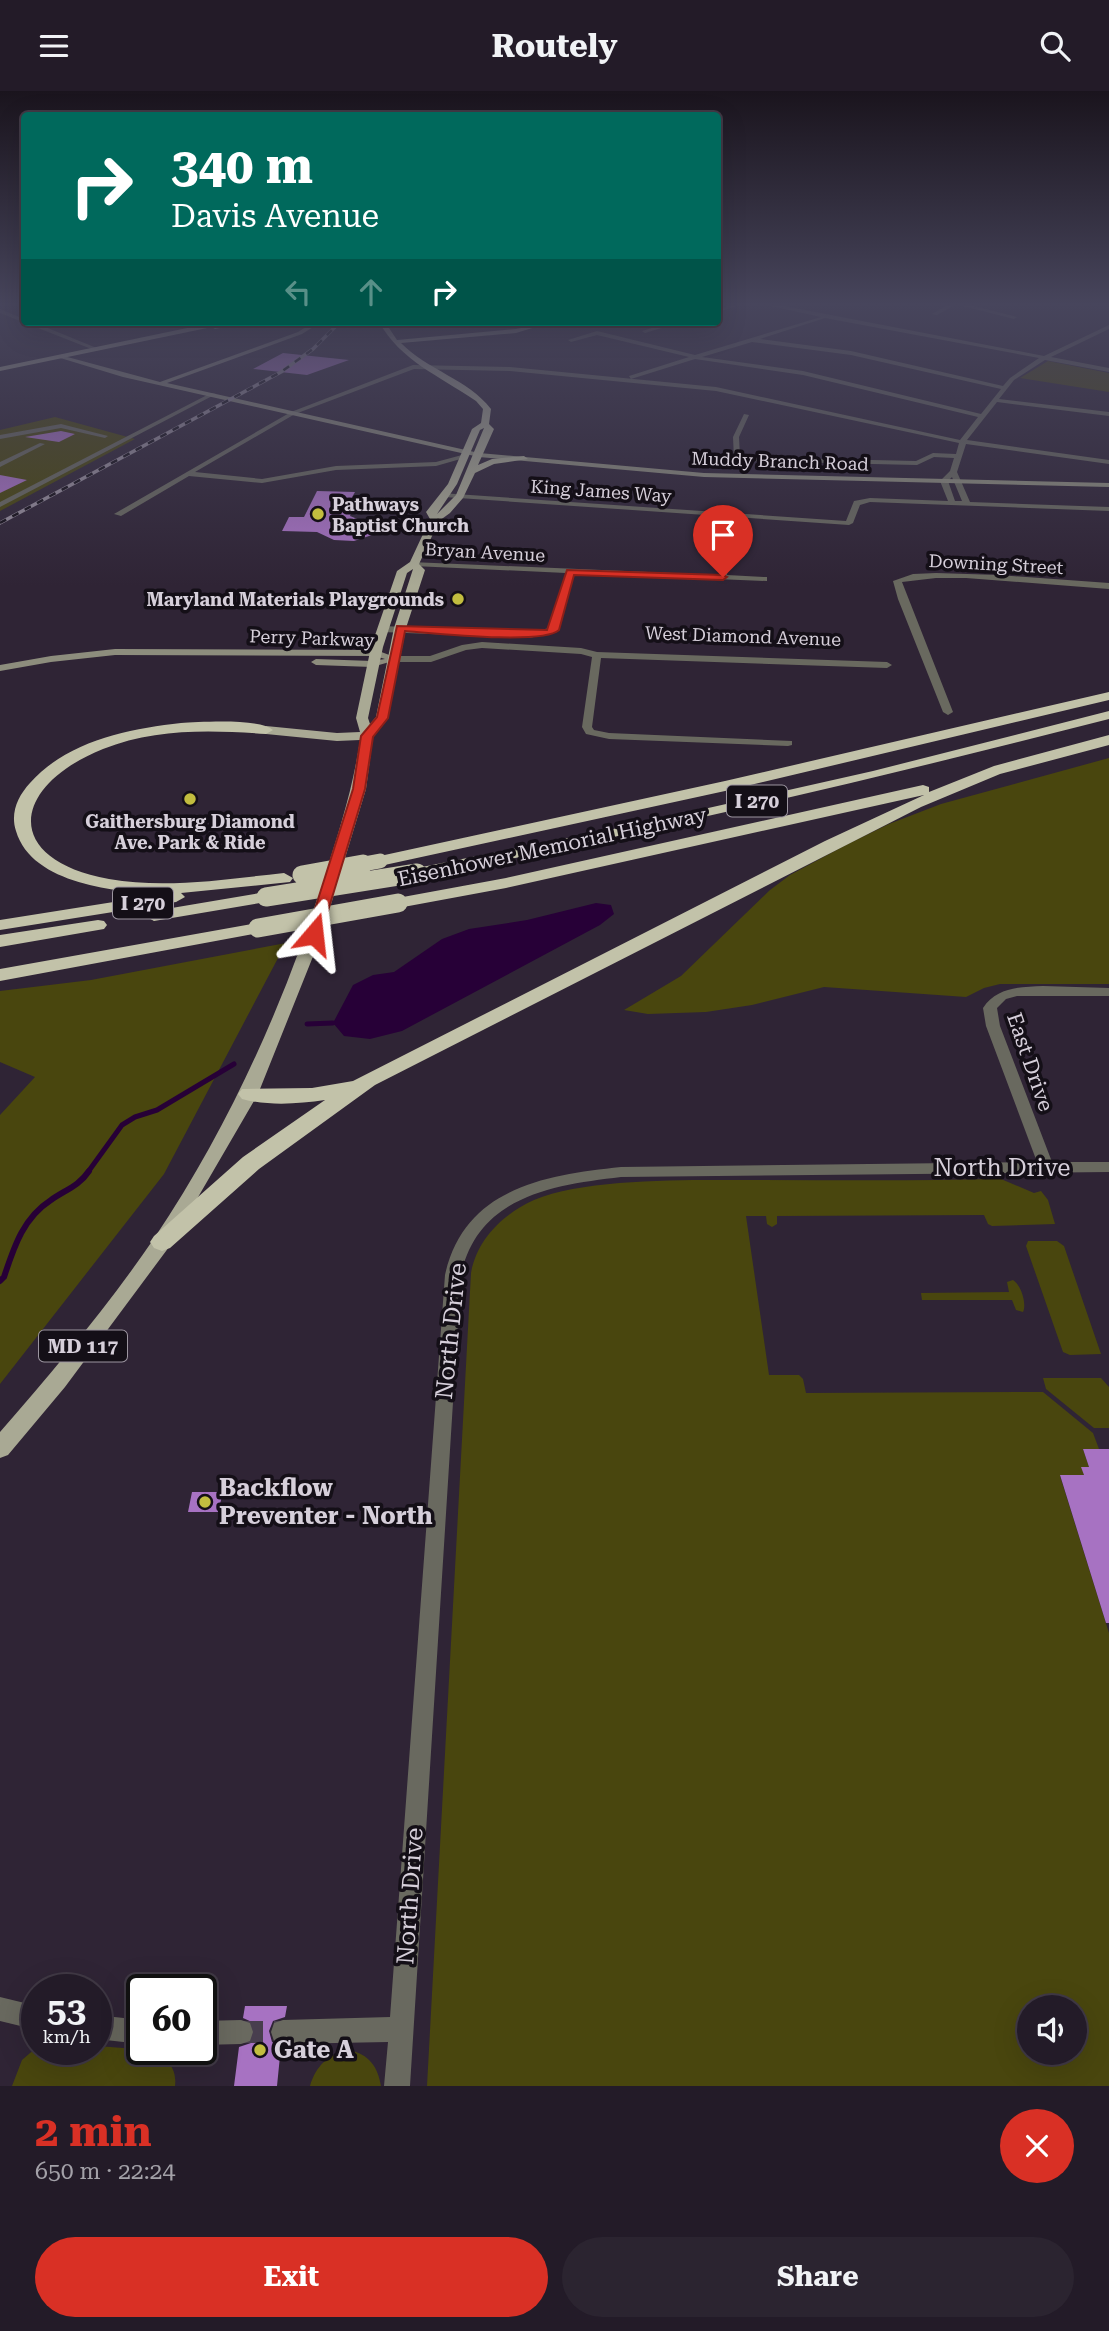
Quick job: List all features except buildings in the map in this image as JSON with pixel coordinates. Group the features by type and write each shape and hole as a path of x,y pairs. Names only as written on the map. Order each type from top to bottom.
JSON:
{"highway":[{"name":"I 270","path":"0,925 380,861 1109,696"},
{"name":"I 270","path":"0,941 417,873 628,831 846,781 1101,717"},
{"path":"583,817 1101,717"},
{"path":"266,730 228,726 169,727 118,739 74,756 33,788 23,810 23,833 39,855 53,865 84,877 121,885 194,887 293,876"},
{"name":"Eisenhower Memorial Highway","path":"0,975 506,883 882,800 1109,740"},
{"path":"162,1241 251,1163 368,1080 565,978 915,804 1000,769"},
{"path":"249,1094 285,1098 327,1094 368,1080"}],"main road":[{"name":"Muddy Branch Road","path":"236,399 464,454 480,452 651,464 1109,476"},
{"path":"479,399 487,412 485,424"},
{"path":"480,452 490,429 485,424"},
{"path":"464,454 476,429 485,424"},
{"name":"Muddy Branch Road","path":"480,452 524,459 683,474 1109,485"},
{"name":"MD 117","path":"0,1448 57,1381 162,1241 249,1094 314,934 359,789 367,736 362,718 382,629 402,571 414,565 435,519 447,511 460,496 480,452"},
{"name":"MD 117","path":"435,519 431,512 444,495 464,454"},
{"path":"471,471 492,462 524,459"},
{"name":"MD 117","path":"367,736 382,718 400,628 420,570 414,565"},
{"name":"Perry Parkway","path":"0,668 103,653 218,655 228,660 395,659"},
{"path":"266,730 337,737 367,736"}],"street":[{"path":"0,505 203,399"},
{"path":"118,514 293,412 326,399"},
{"path":"770,399 962,442 1109,462"},
{"path":"912,399 982,416"},
{"path":"952,502 944,481 953,472 962,442 994,400 1109,414"},
{"path":"746,415 736,437 737,459 918,463 933,455 957,456"},
{"path":"2,439 61,426 105,436"},
{"path":"0,465 43,444"},
{"path":"189,474 262,481 346,466 436,464 464,454"},
{"path":"436,464 457,471"},
{"path":"953,472 967,502"},
{"name":"King James Way","path":"444,495 849,523 857,503 862,501 967,502 1109,509"},
{"path":"723,577 727,538"},
{"name":"Bryan Avenue","path":"414,565 764,579"},
{"path":"382,629 529,635 554,630 570,572"},
{"name":"Downing Street","path":"948,712 897,581 913,576 957,576 1109,586"},
{"name":"West Diamond Avenue","path":"395,659 431,659 465,647 482,645 575,650 597,656 615,654 887,665"},
{"path":"597,656 587,727 590,732 609,736 788,743"},
{"name":"East Drive","path":"1046,1167 993,1026 990,1008 995,1000 1005,994 1109,992"},
{"name":"North Drive","path":"397,2086 453,1275 460,1248 480,1221 500,1204 522,1192 555,1181 621,1172 1109,1167"},
{"path":"0,2009 21,2014"},
{"path":"283,2032 401,2029"},
{"path":"217,2033 241,2032"}],"shaded area":[{"path":"55,417 135,439 0,511 0,430"},
{"path":"1109,758 1109,984 1000,984 966,997 824,987 752,1005 706,1012 648,1014 624,1010 681,976 770,890 790,875 846,845 889,824 941,804"},
{"path":"596,903 611,905 614,914 600,925 402,1031 370,1039 344,1036 333,1023 353,985 373,975 394,972 442,939 469,929 527,920"},
{"path":"286,943 164,1174 0,1384 0,1115 35,1077 0,1062 0,991 91,980"},
{"path":"1001,1179 1034,1193 1041,1191 1048,1200 1055,1224 992,1226 984,1215 777,1216 777,1224 772,1227 767,1224 766,1216 746,1216 769,1375 799,1375 803,1379 806,1393 1043,1392 1093,1433 1099,1449 1083,1449 1089,1467 1082,1467 1084,1475 1060,1476 1109,1633 1109,2086 427,2086 471,1273 474,1261 493,1229 502,1220 534,1200 556,1193 608,1184 666,1181"},
{"path":"1028,1241 1057,1241 1064,1246 1101,1354 1070,1355 1063,1352 1026,1246"},
{"path":"1013,1280 1022,1295 1023,1312 1016,1310 1012,1300 922,1300 921,1293 1009,1292 1007,1282"},
{"path":"1043,1378 1101,1378 1109,1387 1109,1428 1094,1428 1046,1389"},
{"path":"112,2047 126,2048 126,2065 170,2065 175,2086 12,2086 21,2063 21,2065 112,2065"},
{"path":"349,2050 371,2062 378,2073 381,2086 310,2086 324,2062"}],"waterway":[{"path":"307,1024 333,1023"},
{"path":"88,1172 122,1125 135,1117 157,1110 234,1064"},
{"path":"0,1281 21,1234 33,1215 76,1184 89,1171"}],"tunnel":[{"path":"241,2032 283,2032"}],"railway":[{"path":"0,523 231,399"}],"place":[{"name":"Pathways Baptist Church","path":"318,514"},
{"name":"Maryland Materials Playgrounds","path":"458,599"},
{"name":"Gaithersburg Diamond Ave. Park & Ride","path":"190,799"},
{"name":"Backflow Preventer - North","path":"205,1502"},
{"name":"Gate A","path":"260,2050"}],"route":[{"path":"314,934 359,789 367,736 382,718 400,628 529,635 550,633 554,630 570,572 723,577"}]}
